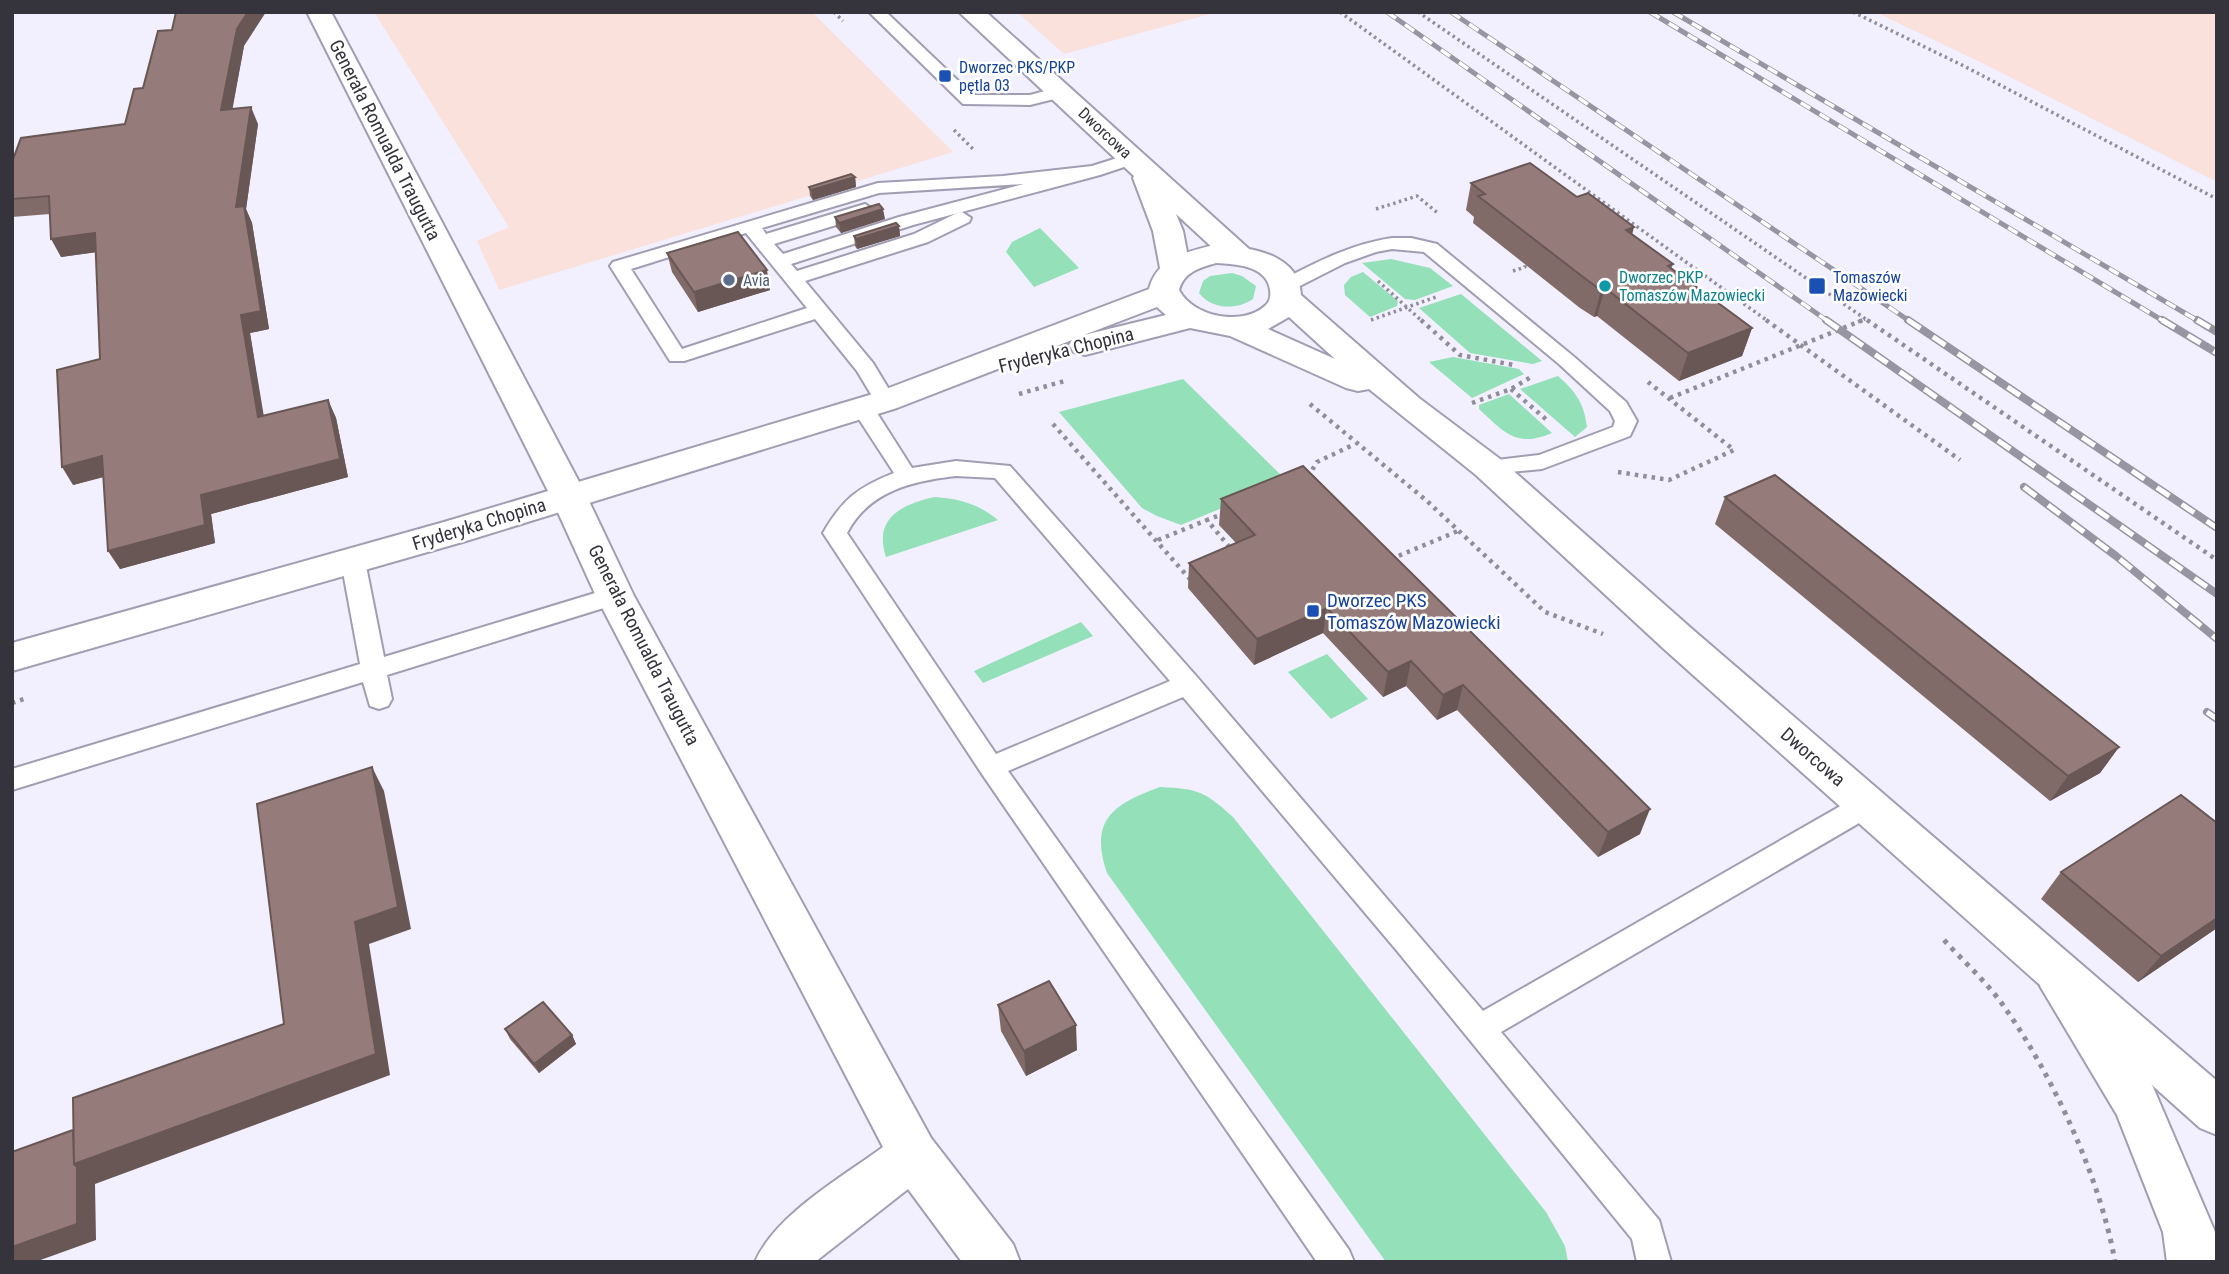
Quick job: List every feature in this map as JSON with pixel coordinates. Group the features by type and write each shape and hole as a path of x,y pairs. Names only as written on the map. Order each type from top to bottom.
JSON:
{"street":[{"name":"Generała Romualda Traugutta","path":"319,12 569,497 615,596 913,1155 993,1262"},
{"name":"Dworcowa","path":"971,12 1238,255"},
{"name":"Dworcowa","path":"1139,165 1168,231 1174,254 1169,281"},
{"path":"1214,254 1238,255 1260,261 1277,272 1287,292 1277,312 1237,327 1212,326 1189,319 1172,308 1169,281 1192,259 1214,254"},
{"name":"Fryderyka Chopina","path":"944,381 1103,316 1169,281"},
{"name":"Dworcowa","path":"1287,292 1408,405 1488,467 2217,1112"},
{"name":"Fryderyka Chopina","path":"12,657 353,561 944,381 1189,319"},
{"name":"Dworcowa","path":"1237,327 1296,351 1408,405"},
{"path":"2049,963 2136,1103 2189,1232 2193,1262"},
{"path":"781,1262 801,1239 913,1155"}],"lane":[{"path":"877,12 969,100 1030,100 1060,92"},
{"path":"819,311 677,357 620,266 890,202 1008,188 1139,165"},
{"path":"779,262 1008,188"},
{"path":"793,279 920,238 1008,188"},
{"path":"756,234 866,368 873,404 907,477"},
{"path":"1287,292 1346,255 1391,242 1411,242 1430,247 1566,360 1618,407 1626,421 1622,431 1542,462 1488,467"},
{"path":"1337,1262 992,767 835,533 839,519 851,505 874,489 907,477 967,468 1002,471 1188,684 1480,1028 1647,1231 1654,1262"},
{"path":"353,561 379,699"},
{"path":"12,780 615,596"},
{"path":"992,767 1188,684"},
{"path":"1480,1028 1868,804"}],"path":[{"path":"1340,12 1960,460"},
{"path":"1418,12 2217,561"},
{"path":"1853,12 1964,66 2217,199"},
{"path":"1364,214 1417,196 1448,221"},
{"path":"1346,255 1460,355 1519,366"},
{"path":"1525,267 1532,268"},
{"path":"1510,272 1521,280"},
{"path":"1669,398 1864,319"},
{"path":"1062,380 1073,381"},
{"path":"1615,471 1669,480 1734,450 1648,381"},
{"path":"1306,401 1355,444 1427,500 1545,612 1606,635"},
{"path":"1053,424 1189,578 1202,573"},
{"path":"1300,481 1308,477 1317,461 1355,444"},
{"path":"1308,477 1317,486"},
{"path":"1158,540 1231,510"},
{"path":"1207,520 1238,558"},
{"path":"1382,551 1392,560 1458,531"},
{"path":"1940,936 2004,1006 2052,1083 2108,1221 2115,1262"}],"shaded area":[{"path":"374,12 812,12 953,152 499,290 477,241 509,227"},
{"path":"1017,12 1217,12 1064,54"},
{"path":"1875,12 2217,12 2217,182 1980,62"}],"green space":[{"path":"1040,228 1079,268 1034,287 1006,252 1012,242"},
{"path":"1391,259 1430,268 1453,286 1415,300 1405,299 1362,263"},
{"path":"1363,272 1398,301 1397,306 1370,317 1345,295 1344,285 1351,277"},
{"path":"1232,273 1242,276 1256,286 1253,299 1247,303 1218,305 1204,299 1199,293 1203,281 1210,276"},
{"path":"1461,294 1542,361 1533,364 1470,353 1419,308"},
{"path":"1453,357 1519,369 1524,374 1472,398 1429,362"},
{"path":"1558,376 1574,393 1584,411 1587,427 1575,437 1520,389"},
{"path":"1183,379 1287,481 1181,525 1142,508 1059,412"},
{"path":"1509,394 1552,433 1529,439 1512,436 1479,409 1479,405"},
{"path":"935,497 969,503 998,520 886,557 884,532 893,515 912,504"},
{"path":"1081,622 1093,636 983,683 974,671"},
{"path":"1327,654 1368,699 1331,719 1288,672"},
{"path":"1160,787 1200,793 1233,817 1546,1212 1565,1246 1568,1262 1386,1262 1107,873 1101,840 1103,827 1109,817 1129,800"}],"building":[{"path":"176,12 248,12 237,29 221,110 251,107 236,207 244,206 261,311 241,315 258,417 328,400 340,459 201,495 205,525 108,551 102,456 62,467 57,370 100,359 95,233 51,239 49,196 12,199 12,162 21,138 125,124 134,89 143,88 158,31 172,30"},
{"path":"1530,163 1577,197 1588,193 1634,227 1626,230 1673,264 1668,266 1752,328 1688,353 1605,288 1601,290 1587,280 1478,196 1485,194 1471,183"},
{"path":"851,174 855,177 811,190 809,187"},
{"path":"879,204 883,209 839,223 835,217"},
{"path":"896,223 899,226 856,239 854,236"},
{"path":"738,232 767,270 694,292 667,253"},
{"path":"1303,466 1650,809 1608,832 1463,685 1443,695 1411,661 1388,672 1327,608 1257,639 1189,563 1255,535 1221,499"},
{"path":"1775,475 2119,747 2068,776 1725,497"},
{"path":"372,767 398,907 355,922 376,1054 74,1164 73,1098 284,1024 257,804"},
{"path":"2181,795 2217,823 2217,918 2161,956 2061,872"},
{"path":"1049,981 1076,1025 1024,1051 998,1005"},
{"path":"543,1002 572,1035 534,1064 505,1029"},
{"path":"73,1130 74,1164 77,1167 77,1224 12,1247 12,1152"}],"railway":[{"path":"1387,12 1829,322"},
{"path":"1451,12 1911,322"},
{"path":"1650,12 2165,322"},
{"path":"1673,12 2200,322"},
{"path":"1826,320 2217,594"},
{"path":"1908,320 2217,528"},
{"path":"2162,320 2217,353"},
{"path":"2197,320 2217,332"},
{"path":"2024,487 2116,556 2217,639"},
{"path":"2207,712 2217,719"}],"place":[{"name":"Dworzec PKS/PKP pętla 03","path":"945,76"},
{"name":"Avia","path":"729,280"},
{"name":"Dworzec PKP Tomaszów Mazowiecki","path":"1605,286"},
{"name":"Tomaszów Mazowiecki","path":"1817,286"},
{"name":"Dworzec PKS Tomaszów Mazowiecki","path":"1313,611"}]}
